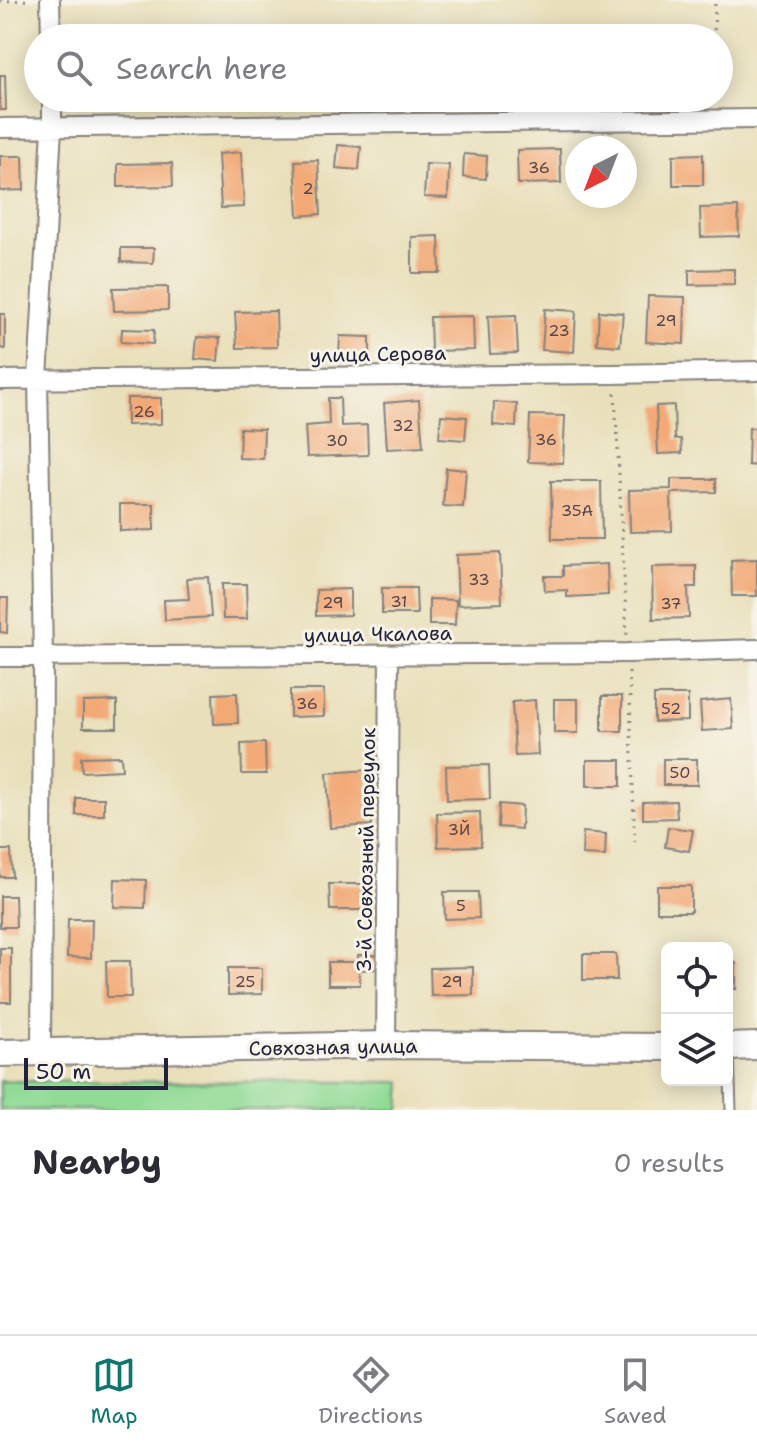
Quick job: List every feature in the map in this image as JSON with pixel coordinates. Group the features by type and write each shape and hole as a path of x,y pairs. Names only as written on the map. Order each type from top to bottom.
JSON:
{"street":[{"path":"50,0 51,24"},
{"path":"41,1053 43,658 38,379 52,112"},
{"path":"0,128 757,119"},
{"name":"улица Серова","path":"0,380 757,371"},
{"name":"улица Чкалова","path":"0,657 389,656 757,649"},
{"name":"3-й Совхозный переулок","path":"386,1045 389,656"},
{"name":"Совхозная улица","path":"0,1053 386,1045 661,1047"},
{"path":"733,1047 757,1046"}],"lane":[{"path":"729,1086 731,1110"}],"path":[{"path":"0,1 50,0"},
{"path":"714,24 715,0"},
{"path":"614,374 635,844"}],"green space":[{"path":"0,1081 402,1082 400,1110 0,1110"}],"building":[{"path":"0,75 5,75 6,110 0,110"},
{"path":"338,145 361,147 359,170 336,168"},
{"path":"560,149 561,183 518,184 517,150"},
{"path":"241,152 244,207 221,208 218,154"},
{"path":"464,154 487,156 486,179 463,177"},
{"path":"703,154 703,185 673,185 673,155"},
{"path":"0,156 23,156 24,190 0,191"},
{"path":"318,160 321,214 298,216 295,161"},
{"path":"172,163 173,186 118,187 118,164"},
{"path":"426,164 449,165 448,198 424,197"},
{"path":"738,207 739,236 701,237 700,208"},
{"path":"439,236 440,273 412,273 412,237"},
{"path":"121,248 154,248 153,263 121,262"},
{"path":"734,269 734,284 689,285 689,270"},
{"path":"168,287 168,310 114,311 113,288"},
{"path":"648,296 685,297 684,344 646,342"},
{"path":"545,309 576,311 574,352 542,350"},
{"path":"276,311 277,347 237,348 235,312"},
{"path":"599,311 623,313 620,346 597,344"},
{"path":"0,314 5,314 5,349 0,348"},
{"path":"516,315 518,353 490,354 488,316"},
{"path":"473,316 474,350 431,351 430,317"},
{"path":"122,329 154,330 153,344 121,342"},
{"path":"340,336 370,337 370,359 339,358"},
{"path":"197,337 220,338 218,361 195,359"},
{"path":"127,398 161,398 161,424 127,425"},
{"path":"328,398 340,398 341,426 367,425 368,455 307,457 305,426 329,424"},
{"path":"419,400 423,447 387,449 384,403"},
{"path":"494,402 517,404 516,427 493,425"},
{"path":"674,405 675,439 681,439 682,453 658,454 656,406"},
{"path":"441,415 467,417 465,440 439,438"},
{"path":"530,415 565,416 563,463 528,462"},
{"path":"240,428 264,429 263,459 239,458"},
{"path":"749,428 757,428 757,466 748,465"},
{"path":"446,468 466,470 463,507 443,506"},
{"path":"671,479 716,479 716,492 671,493 672,531 630,532 629,490 671,489"},
{"path":"551,481 601,481 602,539 552,539"},
{"path":"120,504 154,504 154,530 120,531"},
{"path":"500,553 502,603 458,605 456,555"},
{"path":"757,559 757,596 732,596 731,560"},
{"path":"607,564 608,595 567,597 567,590 545,591 544,576 563,576 563,566"},
{"path":"696,566 696,587 688,587 689,618 653,619 652,567"},
{"path":"208,577 211,617 165,620 164,600 189,599 187,578"},
{"path":"222,584 246,584 247,619 223,619"},
{"path":"382,588 416,588 417,614 382,614"},
{"path":"350,589 350,615 316,616 316,590"},
{"path":"0,598 8,598 7,633 0,632"},
{"path":"429,599 456,600 455,625 429,625"},
{"path":"290,690 324,690 324,716 290,717"},
{"path":"237,693 238,723 214,724 213,694"},
{"path":"654,695 688,695 688,721 654,722"},
{"path":"602,696 622,696 622,731 602,731"},
{"path":"554,699 578,699 578,733 554,733"},
{"path":"731,699 733,729 702,731 700,702"},
{"path":"535,700 538,755 515,756 512,702"},
{"path":"117,701 117,728 83,728 83,702"},
{"path":"265,743 266,774 242,774 241,744"},
{"path":"121,756 122,770 82,772 81,757"},
{"path":"663,759 697,759 697,785 663,785"},
{"path":"587,760 621,760 621,786 587,786"},
{"path":"489,765 490,799 447,800 446,766"},
{"path":"368,770 372,825 330,828 327,773"},
{"path":"76,798 104,798 104,815 76,815"},
{"path":"676,801 677,818 643,819 643,802"},
{"path":"499,804 522,806 521,829 498,827"},
{"path":"480,812 481,846 438,847 437,813"},
{"path":"668,827 693,830 689,851 665,847"},
{"path":"583,832 606,834 605,856 582,855"},
{"path":"0,850 11,850 12,877 0,877"},
{"path":"115,879 146,880 145,908 114,907"},
{"path":"329,884 363,884 363,910 330,910"},
{"path":"657,886 691,886 691,912 657,912"},
{"path":"444,892 478,892 479,918 445,919"},
{"path":"0,896 15,896 16,927 0,927"},
{"path":"68,919 92,919 91,958 67,957"},
{"path":"0,948 11,948 11,1002 0,1002"},
{"path":"583,954 616,954 617,980 583,980"},
{"path":"358,955 378,955 378,969 359,970 360,985 328,985 328,962 358,962"},
{"path":"106,961 130,961 131,997 107,997"},
{"path":"733,963 736,963 736,989 733,989"},
{"path":"473,967 473,995 431,996 430,968"},
{"path":"228,968 262,968 262,994 228,995"}]}
